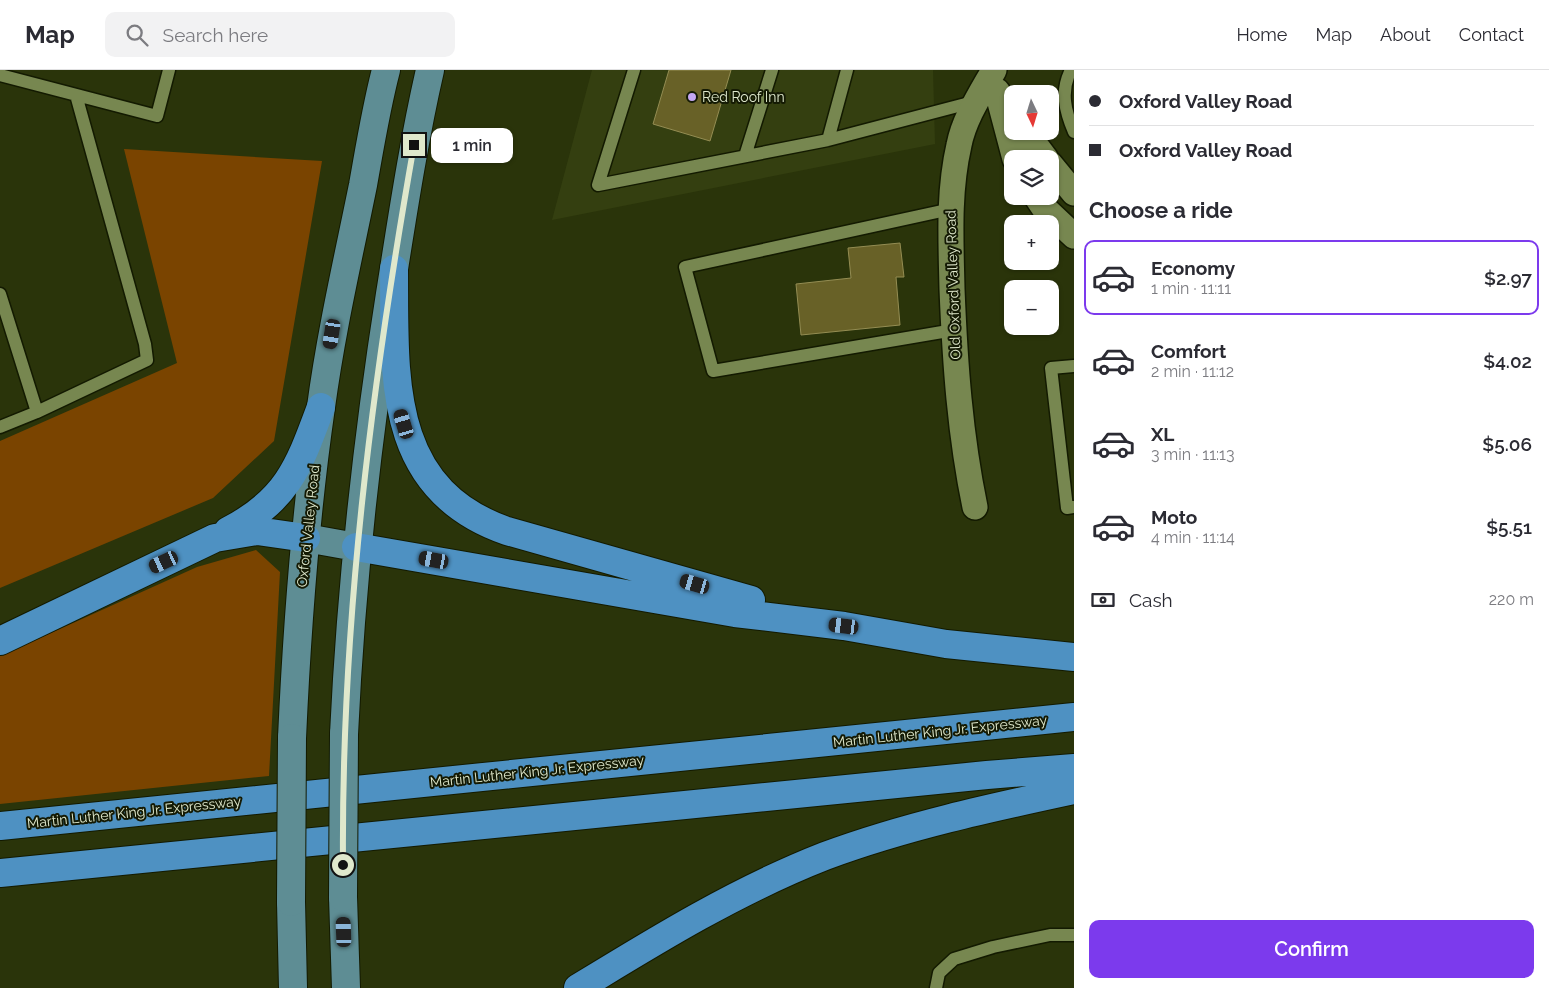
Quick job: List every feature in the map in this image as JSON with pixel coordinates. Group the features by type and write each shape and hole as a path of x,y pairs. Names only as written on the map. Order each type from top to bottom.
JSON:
{"highway":[{"path":"394,269 395,362 401,414 408,435 428,475 458,506 473,517 507,531 844,626"},
{"path":"0,641 215,538 253,517 277,498 303,456 321,407"},
{"path":"215,538 257,531 306,538"},
{"path":"356,547 735,613 844,626 946,644 1074,657"},
{"name":"Martin Luther King Jr. Expressway","path":"0,826 1074,717"},
{"path":"0,873 1074,768"},
{"path":"578,988 695,919 776,878 824,857 924,824 1074,790"}],"main road":[{"name":"Oxford Valley Road","path":"294,988 291,902 292,738 306,538 321,407 346,260 363,184 377,104 386,70"},
{"path":"346,988 343,897 344,734 349,631 356,547 371,414 420,113 430,70"},
{"path":"306,538 356,547"}],"street":[{"path":"991,80 1004,100"},
{"path":"991,80 1012,150"},
{"name":"Old Oxford Valley Road","path":"975,507 966,466 956,387 951,209 959,143 991,80"},
{"path":"1059,175 1074,193"},
{"path":"1042,205 1074,236"}],"lane":[{"path":"0,75 157,116 169,70"},
{"path":"634,70 598,185 828,140 991,80"},
{"path":"745,156 772,70"},
{"path":"828,140 846,70"},
{"path":"1071,70 1067,78 1065,110 1074,132"},
{"path":"0,427 37,412 147,360 145,344 76,95"},
{"path":"951,209 685,267 713,371 954,330"},
{"path":"0,294 37,412"},
{"path":"1074,366 1051,368 1067,508 1074,507"},
{"path":"936,988 939,973 954,960 993,947 1050,936 1074,935"}],"shaded area":[{"path":"592,70 933,70 935,144 552,220"},
{"path":"124,149 322,161 274,441 213,498 0,588 0,441 177,363"},
{"path":"256,550 280,572 269,776 0,804 0,656 197,567"}],"building":[{"name":"Red Roof Inn","path":"669,70 731,70 710,141 653,124"},
{"path":"900,243 904,277 896,277 900,325 801,335 796,284 851,278 848,248"}],"place":[{"name":"Red Roof Inn","path":"692,97"}],"route":[{"path":"343,865 344,734 349,631 362,486 371,414 414,145"}]}
